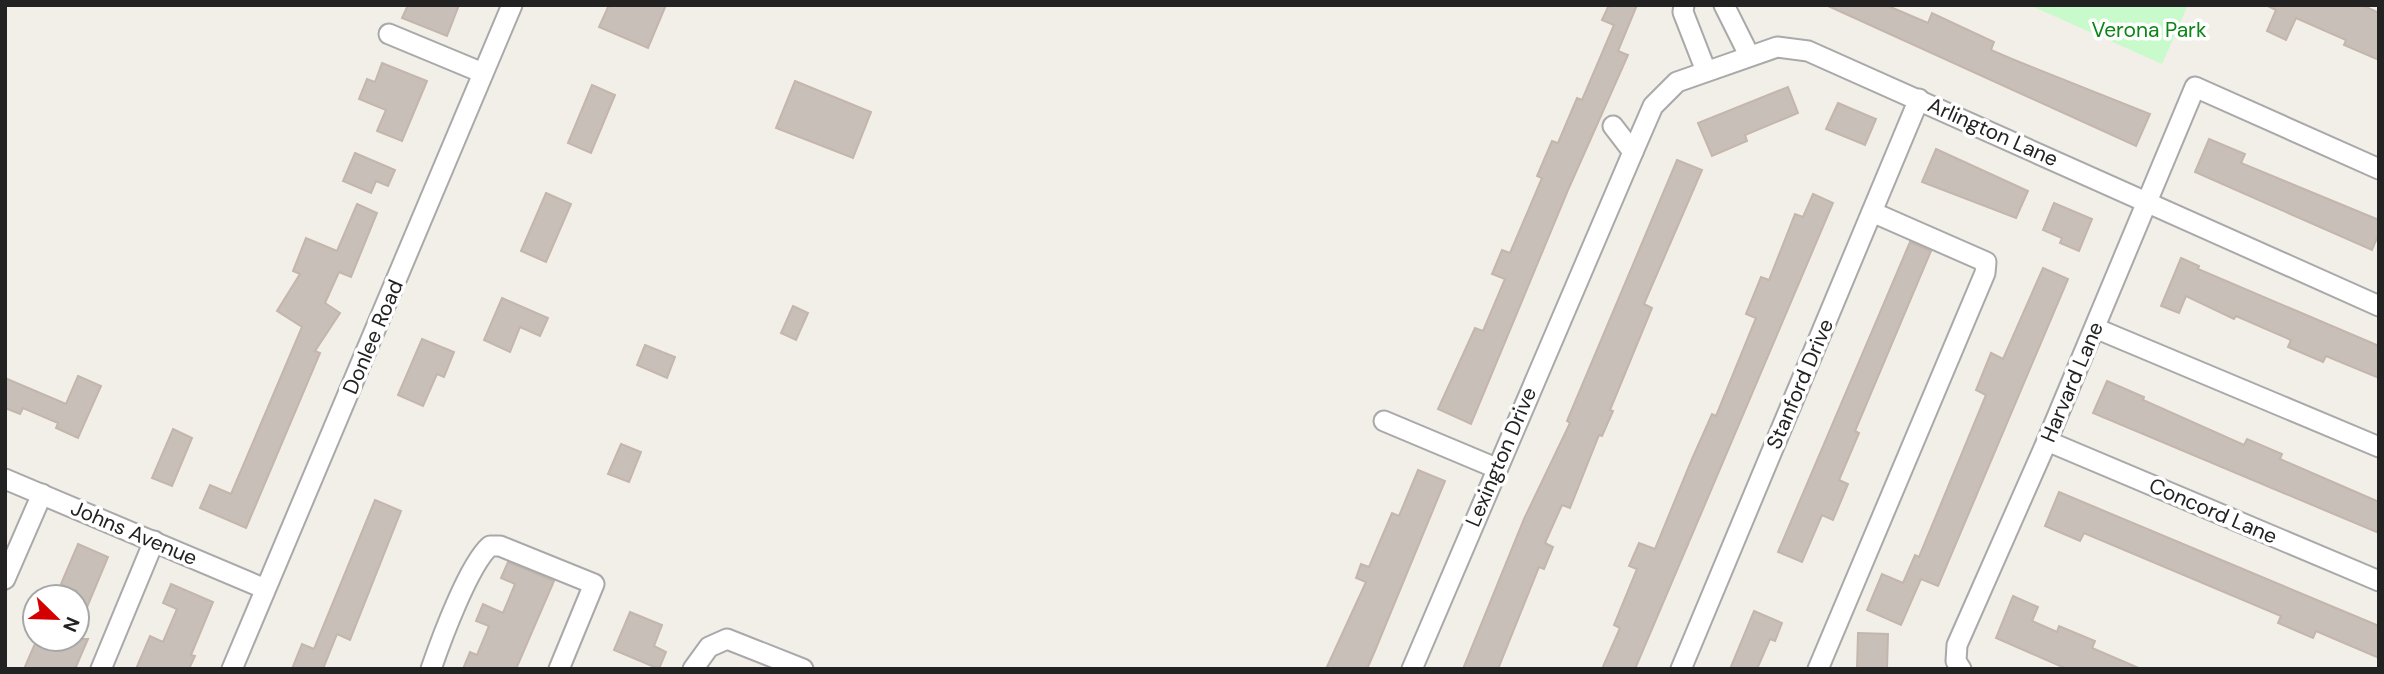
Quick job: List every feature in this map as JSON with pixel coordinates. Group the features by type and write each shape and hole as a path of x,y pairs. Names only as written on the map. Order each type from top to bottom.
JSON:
{"street":[{"name":"Donlee Road","path":"232,669 263,588 340,416 512,5"},
{"path":"1684,5 1683,12 1706,71"},
{"path":"1724,5 1748,55"},
{"path":"389,34 484,73"},
{"name":"Arlington Lane","path":"1592,246 1653,106 1664,92 1677,82 1777,47 1808,51 2379,306"},
{"name":"Harvard Lane","path":"1961,669 1956,661 1957,645 2047,441 2195,87 2379,169"},
{"name":"Stanford Drive","path":"1681,669 1919,99"},
{"path":"1613,126 1633,152"},
{"path":"1818,669 1985,273 1986,262 1872,212"},
{"name":"Lexington Drive","path":"1412,669 1592,246"},
{"path":"2095,328 2379,447"},
{"path":"1384,421 1496,468"},
{"name":"Concord Lane","path":"2047,441 2379,581"},
{"name":"Johns Avenue","path":"5,479 263,588"},
{"path":"5,579 42,494"},
{"path":"101,669 154,541"},
{"path":"430,669 471,575 483,552 490,546 500,546 594,584 559,669"},
{"path":"693,669 709,647 727,639 803,669"}],"green space":[{"name":"Verona Park","path":"2029,5 2188,5 2162,64"}],"building":[{"path":"408,5 459,5 447,36 402,18"},
{"path":"609,5 666,5 648,48 599,27"},
{"path":"1609,5 1637,5 1618,51 1628,55 1568,190 1471,424 1438,409 1475,328 1483,331 1505,279 1492,274 1502,250 1510,253 1542,178 1537,176 1552,141 1558,143 1577,98 1582,100 1614,25 1602,20"},
{"path":"1826,5 1886,5 1928,23 1932,13 1994,42 1991,50 2150,114 2136,146"},
{"path":"2266,5 2362,5 2379,13 2379,60 2344,45 2346,40 2296,18 2286,40 2267,31 2276,10"},
{"path":"382,63 427,81 402,141 377,131 386,110 359,99 367,79 375,82"},
{"path":"795,81 871,112 853,158 776,128"},
{"path":"592,85 615,95 591,153 568,143"},
{"path":"1788,87 1798,113 1745,135 1747,141 1712,156 1698,123"},
{"path":"1838,103 1876,119 1865,145 1826,129"},
{"path":"2209,139 2245,154 2241,163 2379,220 2379,233 2372,250 2195,172"},
{"path":"1936,149 2028,191 2016,218 1922,182"},
{"path":"355,153 395,170 388,186 376,181 371,193 343,181"},
{"path":"1677,160 1702,170 1644,304 1652,308 1610,410 1613,411 1602,436 1599,435 1570,508 1562,505 1545,543 1553,547 1544,569 1539,567 1498,669 1463,669 1524,519 1570,423 1567,421"},
{"path":"546,193 571,204 546,262 521,251"},
{"path":"1813,194 1833,203 1635,669 1602,669 1620,628 1614,625 1637,569 1629,566 1639,543 1655,549 1712,414 1716,416 1756,318 1746,314 1761,277 1769,280 1795,214 1803,217"},
{"path":"2054,203 2092,219 2079,251 2060,243 2062,238 2043,230"},
{"path":"357,204 377,213 351,277 339,272 325,303 340,313 315,351 320,353 246,528 200,508 210,485 231,494 302,327 277,311 300,274 293,271 306,238 337,251"},
{"path":"1910,242 1931,251 1855,431 1859,433 1839,480 1848,484 1833,520 1822,515 1802,562 1778,552"},
{"path":"2181,258 2199,266 2198,269 2379,346 2379,378 2326,356 2323,362 2288,347 2291,340 2236,316 2234,319 2186,296 2179,313 2161,306"},
{"path":"2043,268 2068,279 1938,586 1921,579 1901,625 1867,610 1882,574 1903,583 1915,555 1919,557 1986,395 1976,390 1991,353 2003,359"},
{"path":"502,298 548,318 540,336 520,327 510,352 484,340"},
{"path":"793,306 808,313 796,340 781,333"},
{"path":"422,339 454,352 444,377 437,374 423,406 398,395"},
{"path":"645,345 675,357 667,378 637,365"},
{"path":"78,376 101,386 78,438 56,428 58,423 23,408 20,414 5,408 5,378 66,404"},
{"path":"2107,381 2244,445 2247,439 2282,454 2280,459 2379,502 2379,533 2093,413"},
{"path":"173,429 192,438 172,486 152,478"},
{"path":"621,444 641,452 629,482 608,474"},
{"path":"1418,470 1445,481 1367,669 1326,669 1366,582 1356,578 1361,564 1369,567 1392,513 1399,516"},
{"path":"2059,492 2379,626 2379,658 2316,631 2313,638 2278,623 2281,616 2084,533 2080,541 2045,526"},
{"path":"375,500 401,511 350,640 337,634 323,669 292,669 302,644 314,649"},
{"path":"78,544 108,557 91,598 91,583 61,583"},
{"path":"508,562 554,581 516,669 463,669 470,652 477,655 489,626 476,621 483,604 503,613 515,584 501,578"},
{"path":"171,584 213,602 191,655 195,656 189,669 136,669 150,636 163,642 177,609 163,603"},
{"path":"2013,596 2038,607 2032,621 2057,632 2059,626 2095,641 2092,648 2141,669 2067,669 1996,638"},
{"path":"1754,611 1782,623 1775,641 1770,639 1757,669 1730,669"},
{"path":"630,612 662,625 654,646 666,652 659,669 614,650"},
{"path":"1858,633 1888,634 1887,669 1857,669"},
{"path":"31,653 82,653 75,669 24,669"}]}
